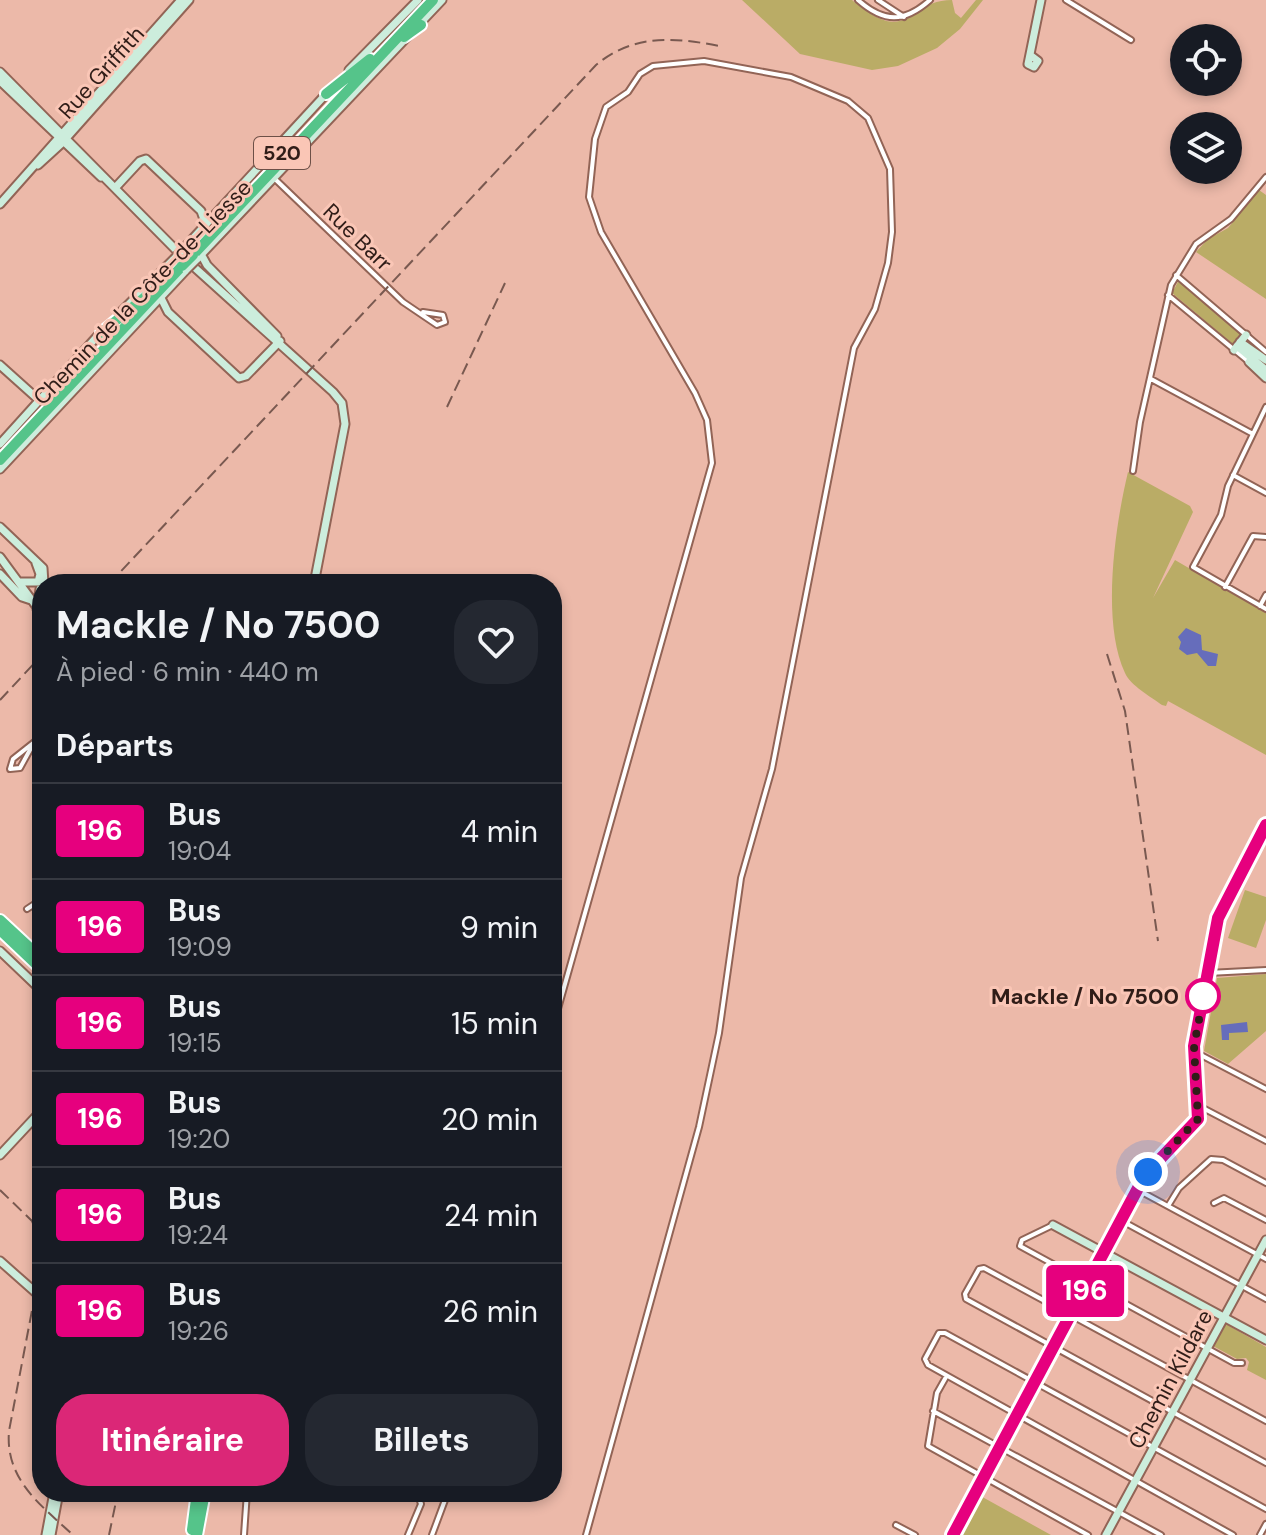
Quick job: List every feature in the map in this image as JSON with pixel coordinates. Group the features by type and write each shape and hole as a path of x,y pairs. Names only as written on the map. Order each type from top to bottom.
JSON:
{"highway":[{"name":"520","path":"0,453 146,296 261,183 426,0"},
{"name":"520","path":"0,460 433,0"},
{"path":"326,94 421,25"},
{"path":"241,215 261,183"},
{"path":"101,333 146,296"},
{"path":"94,359 140,322"},
{"path":"0,920 32,950"},
{"path":"0,930 32,960"},
{"path":"194,1535 196,1502"},
{"path":"194,1535 202,1502"},
{"path":"204,1535 210,1502"}],"street":[{"name":"Rue Griffith","path":"0,204 180,5 189,0"},
{"name":"Chemin de la Côte-de-Liesse","path":"0,469 161,298 206,225 326,94 418,0"},
{"name":"Chemin de la Côte-de-Liesse","path":"0,444 101,333 241,215 442,0"},
{"path":"858,0 891,19 906,17 930,0"},
{"path":"878,0 895,15 906,17"},
{"path":"1030,55 1041,0"},
{"path":"1066,0 1131,40"},
{"path":"562,995 712,463 707,420 695,393 593,215 588,178 595,139 608,104 628,92 640,74 653,66 704,61 801,80 854,105 871,124 890,169 890,254 872,316 854,348 772,769 741,878 719,1033 699,1127 586,1535"},
{"path":"0,72 187,258 337,395 345,416 316,574"},
{"path":"0,81 63,137"},
{"path":"115,188 144,159 201,211 216,215"},
{"path":"1133,471 1168,295 1176,275 1200,240 1231,219 1266,177"},
{"name":"Rue Barr","path":"274,179 403,302 423,312 438,326 445,322 443,315 423,312"},
{"path":"201,211 206,225"},
{"path":"187,258 207,265 280,341"},
{"path":"1176,275 1246,335 1262,344 1266,352"},
{"path":"1168,295 1237,346 1266,373"},
{"path":"161,298 168,312"},
{"path":"154,306 168,312 240,379 280,341"},
{"path":"1237,346 1246,335"},
{"path":"1237,346 1266,360"},
{"path":"1237,346 1249,362 1266,373"},
{"path":"0,365 40,401"},
{"path":"1151,379 1253,434"},
{"path":"1266,407 1233,475 1221,515 1193,568 1263,608 1266,595"},
{"path":"1233,475 1266,493"},
{"path":"0,527 45,571 44,574"},
{"path":"1225,587 1253,536 1266,537"},
{"path":"0,557 31,600"},
{"path":"35,561 37,574"},
{"path":"3,577 22,597 31,600"},
{"path":"21,586 32,584"},
{"path":"21,586 32,587"},
{"path":"31,748 20,768 10,769 13,759 31,748"},
{"path":"953,1535 1148,1172 1197,1122 1199,1106 1194,1053 1221,906 1266,825"},
{"path":"27,909 32,906"},
{"path":"0,951 32,981"},
{"path":"1208,973 1266,970"},
{"path":"1194,1053 1266,1089"},
{"path":"1199,1106 1266,1141"},
{"path":"0,1155 32,1121"},
{"path":"1168,1206 1181,1186 1211,1159 1224,1160 1266,1183"},
{"path":"1138,1190 1262,1257"},
{"path":"1214,1203 1224,1198 1266,1220"},
{"path":"1122,1221 1266,1299"},
{"path":"1242,1363 1207,1348 1020,1247 1022,1240 1053,1225 1266,1340"},
{"name":"Chemin Kildare","path":"1106,1535 1224,1317 1262,1257 1266,1240"},
{"path":"0,1261 32,1289"},
{"path":"1266,1421 984,1268 977,1271 965,1294 966,1299 1266,1463"},
{"path":"1233,1535 946,1377 925,1362 939,1333 945,1333 1266,1509"},
{"path":"946,1377 933,1411 928,1446 1088,1535"},
{"path":"933,1411 1161,1535"},
{"path":"49,1531 55,1502"},
{"path":"244,1535 246,1502"},
{"path":"408,1535 420,1502"},
{"path":"432,1535 444,1502"},
{"path":"1260,1535 1266,1524"},
{"path":"896,1525 915,1535"}],"shaded area":[{"path":"742,0 852,0 871,14 897,22 937,2 952,0 955,13 961,18 976,0 983,0 960,29 937,48 898,66 872,70 800,54"},
{"path":"1259,190 1266,195 1266,299 1196,252 1208,239 1228,228"},
{"path":"1179,280 1242,334 1234,345 1172,293"},
{"path":"1128,472 1190,506 1193,512 1153,598 1175,560 1266,613 1266,755 1168,701 1166,706 1162,705 1136,686 1125,673 1118,652 1112,601 1115,546"},
{"path":"1245,890 1266,897 1266,920 1256,948 1228,938"},
{"path":"1266,974 1266,1031 1228,1064 1204,1051 1217,978"},
{"path":"1226,1324 1266,1347 1266,1380 1247,1370 1249,1362 1246,1358 1237,1359 1213,1346"},
{"path":"977,1494 1051,1535 955,1535"}],"water":[{"path":"1186,628 1201,635 1202,650 1218,654 1216,666 1208,666 1197,653 1187,655 1179,649 1181,642 1178,637"},
{"path":"1247,1022 1248,1032 1229,1033 1229,1040 1222,1040 1221,1025"}],"railway":[{"path":"118,574 596,65 624,48 654,40 719,46"},
{"path":"447,407 505,283"},
{"path":"1107,654 1125,711 1158,941"},
{"path":"0,700 32,666"},
{"path":"0,1190 32,1221"},
{"path":"32,1310 9,1431 13,1464 32,1495"},
{"path":"38,1502 73,1535"},
{"path":"109,1535 116,1502"}],"bus line":[{"name":"196","path":"953,1535 1104,1257 1145,1175 1197,1122 1199,1110 1194,1046 1218,918 1225,898 1266,825"}],"place":[{"name":"Mackle / No 7500","path":"1203,996"}],"route":[{"path":"1148,1172 1198,1119 1194,1046 1206,983 1203,996"}]}
